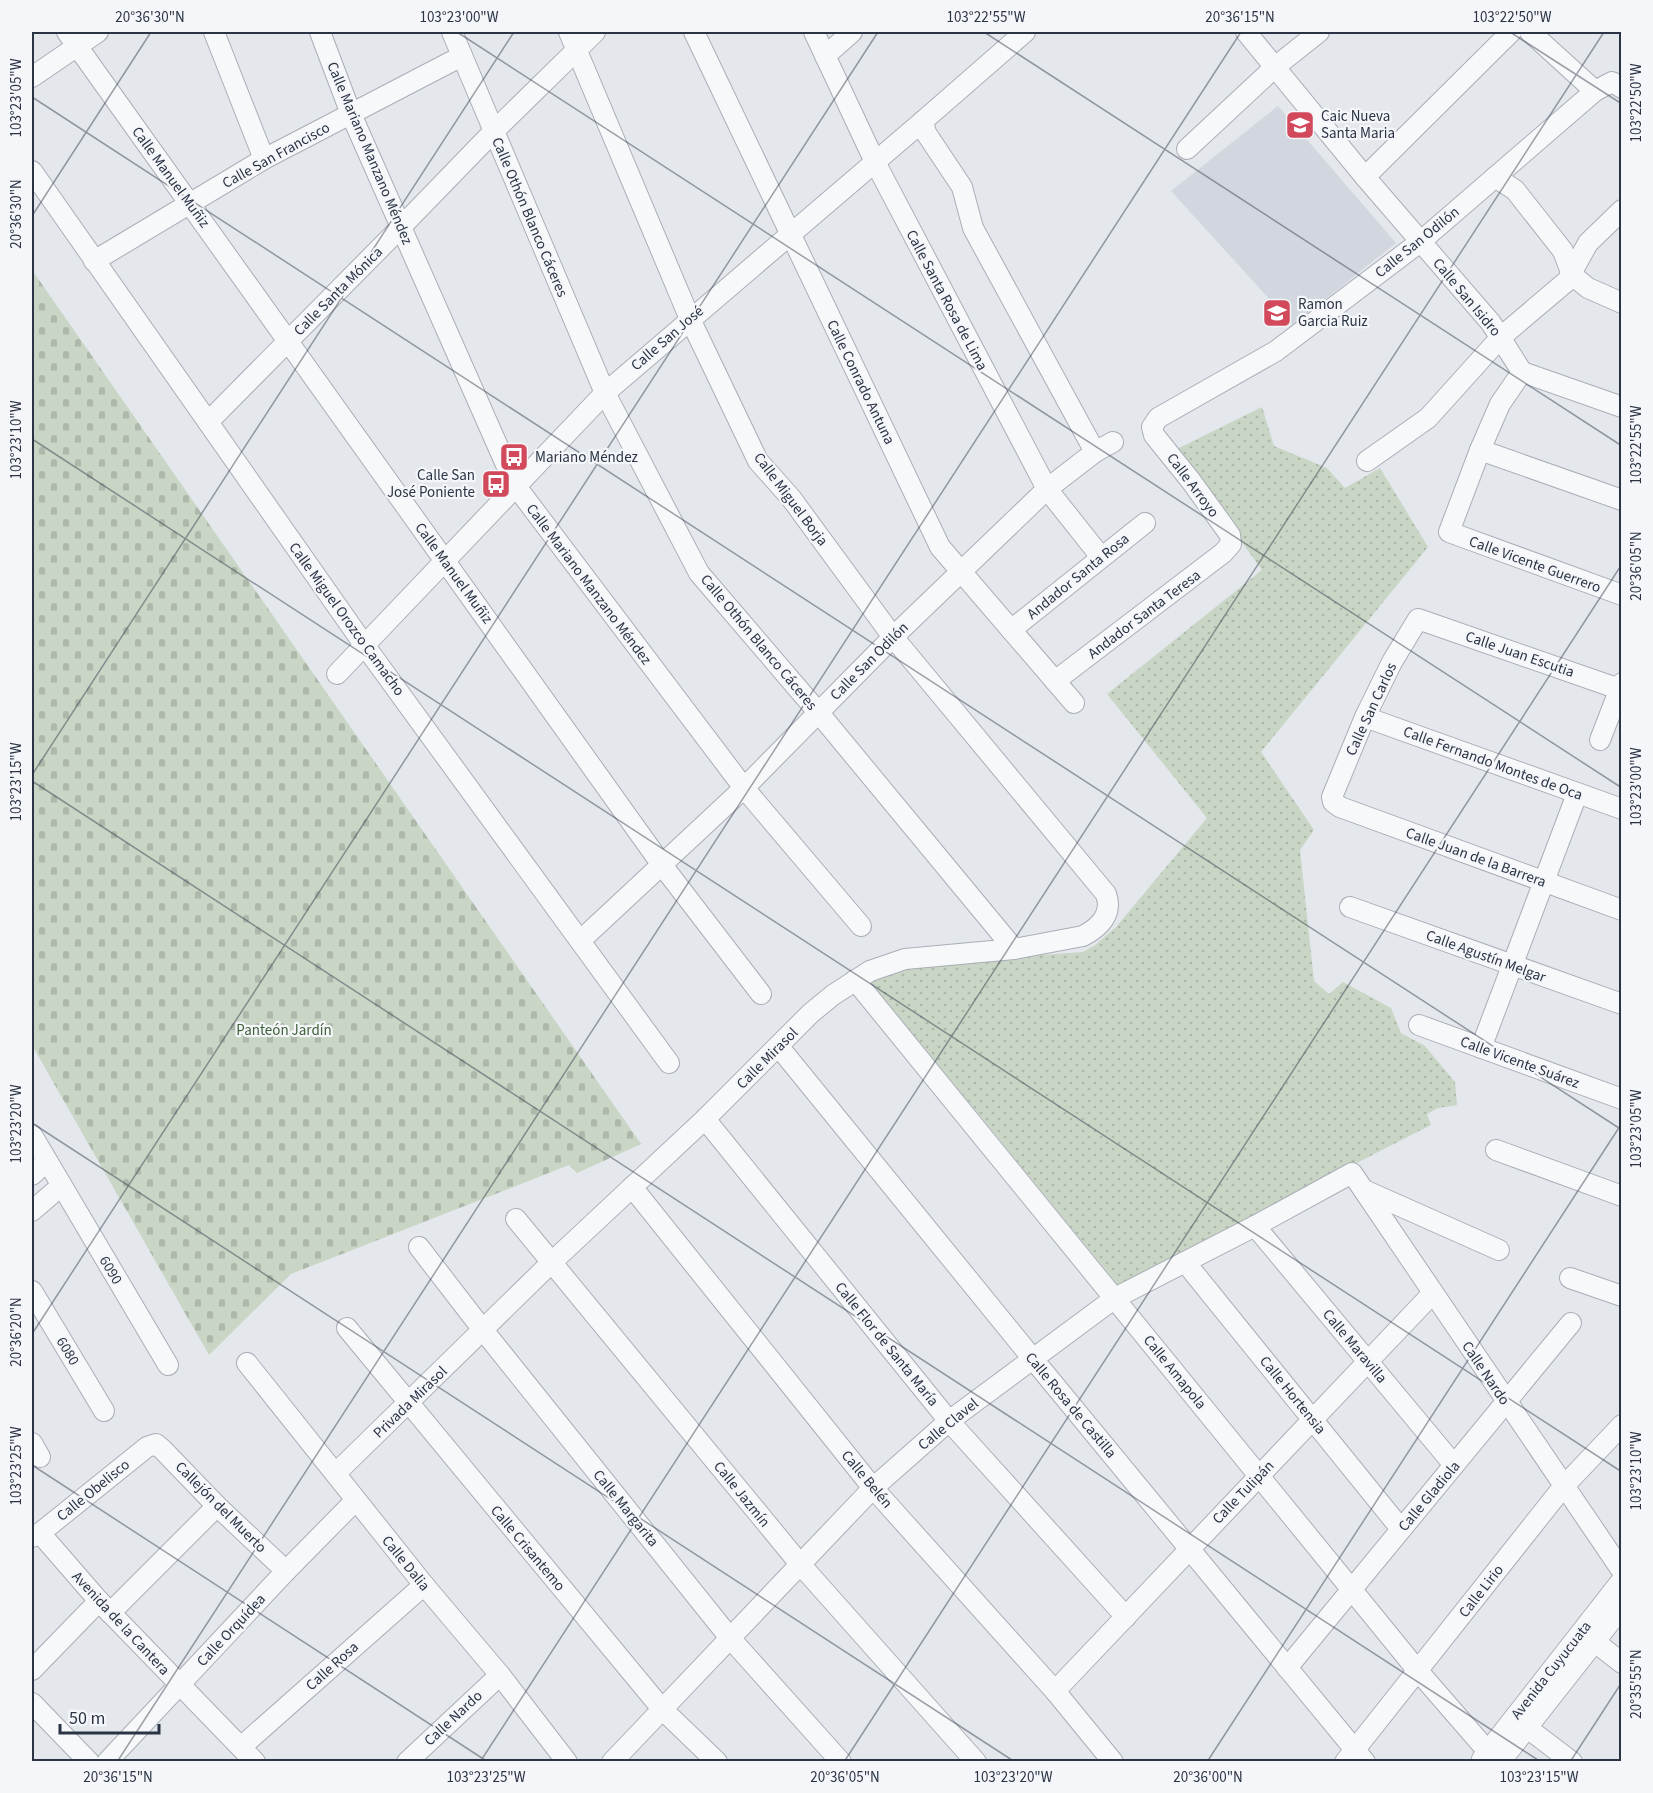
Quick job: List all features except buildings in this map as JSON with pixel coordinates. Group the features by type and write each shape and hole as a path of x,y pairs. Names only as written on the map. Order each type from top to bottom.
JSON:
{"street":[{"path":"32,76 72,39 98,32"},
{"path":"214,32 264,159"},
{"name":"Calle Mariano Manzano Méndez","path":"320,32 351,114 515,485 744,788 861,926"},
{"name":"Calle Othón Blanco Cáceres","path":"452,32 605,393 699,573 818,712 1014,949"},
{"name":"Calle Miguel Borja","path":"569,32 690,319 758,461 791,498 893,637 1106,894 1109,907"},
{"name":"Calle Santa Mónica","path":"208,422 494,131 595,32"},
{"name":"Calle Conrado Antuna","path":"694,32 940,547 1074,703"},
{"name":"Calle Santa Rosa de Lima","path":"814,32 875,162 1047,489 1101,557"},
{"path":"825,56 852,32"},
{"name":"Calle San José","path":"337,674 605,393 1025,32"},
{"name":"Calle San Isidro","path":"1246,32 1513,357"},
{"path":"1187,149 1275,67 1319,32"},
{"path":"1365,177 1511,32"},
{"path":"1530,32 1609,87"},
{"name":"Calle Manuel Muñiz","path":"72,39 662,865 761,994"},
{"name":"Calle San Francisco","path":"94,261 264,159 462,56"},
{"name":"Calle San Odilón","path":"1152,427 1158,418 1276,351 1420,242 1495,177 1609,87"},
{"path":"923,121 926,133 962,187 973,228 1095,452"},
{"name":"Calle Miguel Orozco Camacho","path":"32,171 365,646 669,1063"},
{"path":"1495,177 1515,190 1563,251 1572,275 1580,283 1617,297"},
{"path":"1366,460 1513,357 1572,275 1588,243 1622,210"},
{"path":"1513,357 1622,407"},
{"path":"1513,357 1500,404 1480,450 1622,500"},
{"name":"Calle Arroyo","path":"1152,427 1154,435 1230,535 1231,544"},
{"name":"Calle San Odilón","path":"581,940 744,788 893,637 1047,489 1095,452 1113,442"},
{"name":"Calle Vicente Guerrero","path":"1480,450 1449,532 1622,595"},
{"name":"Andador Santa Rosa","path":"1011,630 1145,523"},
{"name":"Andador Santa Teresa","path":"1055,681 1223,553 1231,544"},
{"name":"Calle Juan Escutia","path":"1418,619 1621,687"},
{"name":"Calle San Carlos","path":"1333,802 1333,792 1365,717 1392,662 1418,619"},
{"path":"1600,740 1621,687"},
{"name":"Calle Fernando Montes de Oca","path":"1365,717 1622,809"},
{"path":"1480,1048 1577,794"},
{"name":"Calle Juan de la Barrera","path":"1333,802 1340,807 1622,910"},
{"name":"Calle Mirasol","path":"483,1330 705,1119 811,1013 855,980 870,971 905,959 1014,949 1083,936 1104,919 1109,907"},
{"name":"Calle Agustín Melgar","path":"1350,907 1622,1004"},
{"name":"Calle Amapola","path":"855,980 1492,1759"},
{"name":"Calle Vicente Suárez","path":"1419,1025 1622,1099"},
{"name":"Calle Rosa de Castilla","path":"779,1047 1287,1668 1355,1758"},
{"name":"Calle Flor de Santa María","path":"705,1119 949,1420 1126,1617"},
{"name":"6090","path":"32,1135 168,1365"},
{"path":"1496,1150 1622,1196"},
{"name":"Calle Clavel","path":"612,1761 873,1488 949,1420 1115,1298 1352,1173"},
{"name":"Calle Nardo","path":"1352,1173 1622,1571"},
{"path":"32,1175 54,1174"},
{"path":"32,1211 54,1174"},
{"name":"Calle Belén","path":"632,1187 873,1488 1055,1691 1113,1761"},
{"path":"1364,1190 1499,1250"},
{"name":"Calle Jazmín","path":"516,1219 800,1564 976,1761"},
{"name":"Calle Maravilla","path":"1255,1226 1454,1465"},
{"name":"Calle Margarita","path":"419,1247 730,1638 841,1761"},
{"name":"Calle Hortensia","path":"1185,1262 1401,1529"},
{"path":"1570,1278 1622,1296"},
{"name":"6080","path":"32,1291 104,1411"},
{"name":"Calle Tulipán","path":"1055,1691 1432,1293"},
{"name":"Calle Gladiola","path":"1287,1668 1571,1323"},
{"name":"Calle Crisantemo","path":"346,1328 662,1709 717,1761"},
{"name":"Privada Mirasol","path":"336,1473 483,1330"},
{"name":"Calle Dalia","path":"247,1363 567,1761"},
{"name":"Calle Lirio","path":"1355,1758 1418,1671 1563,1487 1622,1425"},
{"name":"Callejón del Muerto","path":"156,1444 286,1571"},
{"name":"Calle Obelisco","path":"36,1535 147,1447 156,1444"},
{"name":"Calle Orquídea","path":"107,1761 356,1500"},
{"path":"32,1670 217,1506"},
{"name":"Avenida de la Cantera","path":"36,1535 179,1686 251,1758"},
{"name":"Avenida Cuyucuata","path":"1492,1759 1526,1727 1622,1580"},
{"name":"Calle Rosa","path":"251,1758 424,1585"},
{"name":"Avenida Cuyucuata","path":"1492,1759 1565,1665 1595,1642 1622,1607"},
{"path":"1595,1642 1622,1663"},
{"name":"Calle Nardo","path":"418,1758 500,1675"},
{"path":"32,1703 89,1761"},
{"path":"1526,1727 1572,1761"}],"shaded area":[{"path":"1278,106 1396,243 1293,325 1171,191"}],"green space":[{"name":"Panteón Jardín","path":"32,270 641,1144 577,1173 569,1165 291,1274 209,1355 32,1045"},
{"path":"1262,407 1274,446 1327,468 1345,488 1380,468 1428,547 1261,752 1314,830 1300,850 1314,981 1329,994 1343,982 1391,1008 1401,1033 1425,1046 1455,1082 1457,1105 1438,1108 1427,1114 1431,1125 1118,1285 868,979 917,964 1083,952 1094,946 1116,927 1207,818 1107,694 1262,570 1175,450"}],"place":[{"name":"Caic Nueva Santa Maria","path":"1300,125"},
{"name":"Ramon Garcia Ruiz","path":"1277,313"},
{"name":"Mariano Méndez","path":"514,457"},
{"name":"Calle San José Poniente","path":"496,484"}]}
